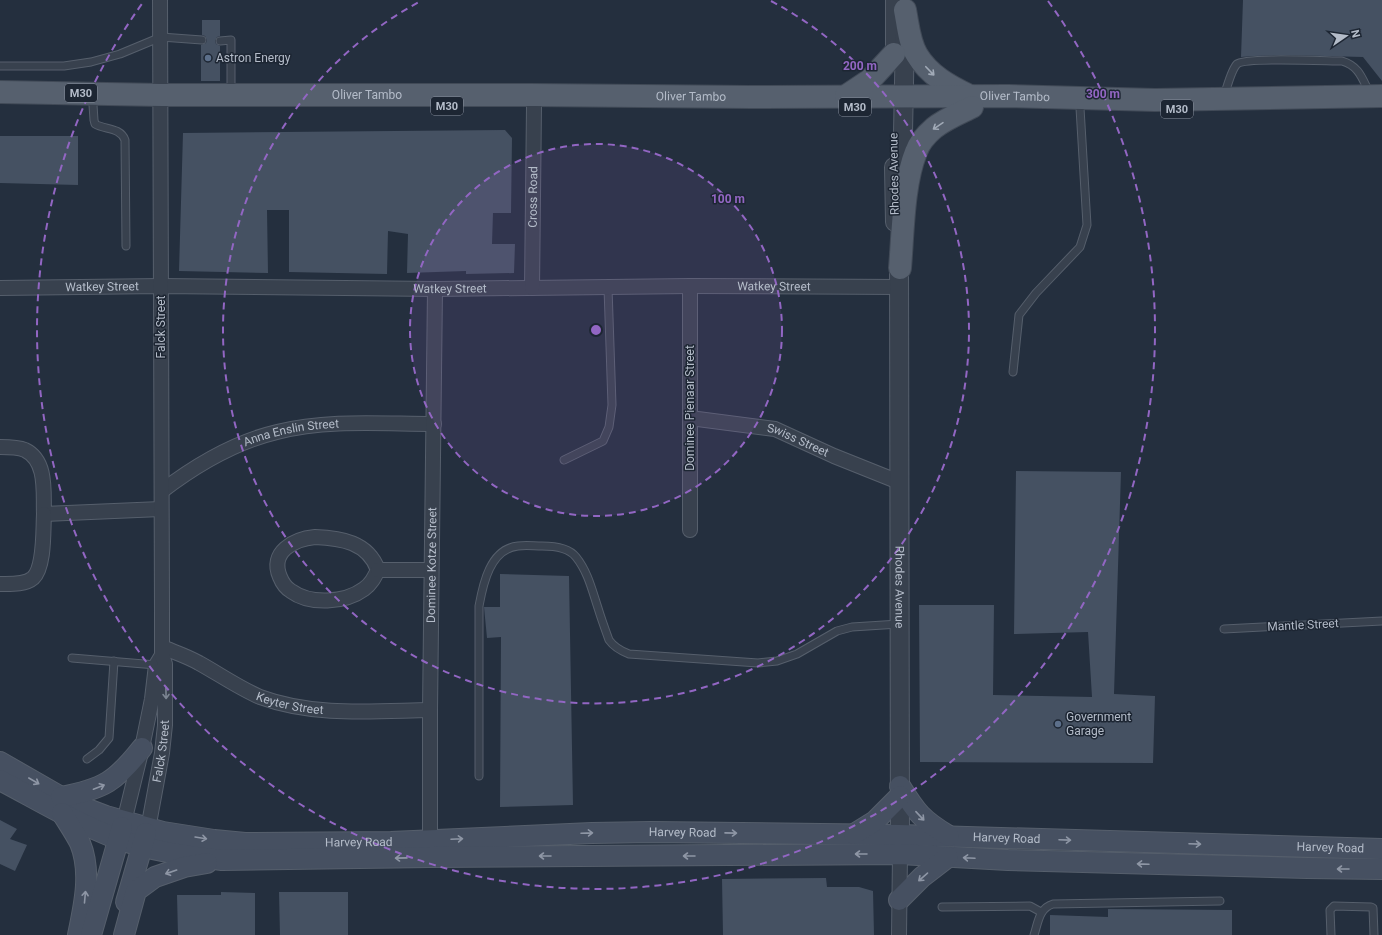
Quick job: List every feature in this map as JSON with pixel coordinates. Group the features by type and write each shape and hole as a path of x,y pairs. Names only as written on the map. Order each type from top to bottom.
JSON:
{"main road":[{"path":"900,277 907,191 916,151 925,137 935,127 972,102 931,73 916,54 902,3"},
{"path":"846,96 870,80 894,54"},
{"name":"Oliver Tambo","path":"0,92 161,100 534,106 785,106 899,102 972,102 1007,106 1080,108 1156,104 1378,100"},
{"name":"Oliver Tambo","path":"0,104 93,105 231,95 846,96 899,102"},
{"name":"Oliver Tambo","path":"972,102 1016,96 1156,104 1223,98 1378,100"},
{"path":"78,935 85,894 84,859 80,844 62,805 79,794 110,782 121,773 142,748"},
{"name":"Harvey Road","path":"0,762 62,805"},
{"name":"Harvey Road","path":"0,780 62,805 85,808 121,831 145,837 245,843 367,842 430,849 592,833 651,832 854,834 948,857 1008,860 1382,869"},
{"path":"854,834 875,821 900,791 926,822 950,837"},
{"path":"91,935 121,831"},
{"path":"117,935 145,837"},
{"name":"Harvey Road","path":"145,837 160,850 222,860 430,849 900,845 950,837 1382,849"},
{"path":"1307,847 1307,868"},
{"path":"899,900 922,877 948,857"},
{"path":"124,935 136,892 155,877 171,871 222,860"}],"street":[{"name":"Falck Street","path":"121,831 142,748 160,656 162,491 160,0"},
{"path":"899,102 894,54 902,3"},
{"path":"899,102 902,3"},
{"name":"Rhodes Avenue","path":"899,102 902,225 899,240 899,935"},
{"name":"Cross Road","path":"532,288 534,106"},
{"name":"Watkey Street","path":"0,288 161,286 435,289 608,288 900,277"},
{"name":"Dominee Pienaar Street","path":"690,286 690,530"},
{"name":"Dominee Kotze Street","path":"430,849 431,570 435,289"},
{"name":"Swiss Street","path":"690,418 775,429 834,456 899,482"},
{"name":"Anna Enslin Street","path":"162,491 178,479 211,459 240,444 277,432 310,426 348,424 434,424"},
{"path":"0,447 26,450 40,466 44,514 41,562 38,572 34,578 26,582 0,584"},
{"path":"44,514 161,509"},
{"path":"315,536 334,537 354,543 366,551 374,560 378,570 373,580 364,589 353,596 326,600 314,600 290,591 282,582 277,571 278,560 282,552 290,544 303,538 315,536"},
{"path":"378,570 431,570"},
{"name":"Falck Street","path":"145,837 162,753 165,725 165,664 160,656"},
{"name":"Keyter Street","path":"160,656 197,662 260,696 303,708 368,712 430,710"}],"lane":[{"path":"0,66 64,66 91,62 120,54 161,37 202,40"},
{"path":"220,41 231,40 231,95"},
{"path":"1223,98 1234,69 1242,62 1342,61 1351,63 1357,69 1378,100"},
{"path":"93,105 95,124 123,134 125,140 126,246"},
{"path":"1013,372 1019,315 1036,293 1080,247 1087,225 1080,108"},
{"path":"564,460 602,441 609,427 612,405 608,288"},
{"path":"479,776 479,606 484,581 492,564 503,552 516,546 548,546 564,549 575,555 583,567 590,583 609,640 618,649 629,654 758,663 777,660 797,654 837,631 852,627 899,624"},
{"name":"Mantle Street","path":"1224,629 1382,621"},
{"path":"72,658 114,661 160,656"},
{"path":"87,759 99,750 109,738 114,661"},
{"path":"1034,935 1041,912 1047,906 1052,904 1220,901"},
{"path":"942,907 1030,906 1041,912"},
{"path":"1330,935 1330,910 1334,906 1372,907 1374,935"}],"building":[{"path":"1243,0 1382,0 1382,81 1363,57 1287,55 1241,57"},
{"path":"202,20 220,20 220,36 217,37 215,41 216,44 220,46 220,81 201,81 201,45 206,43 207,40 205,36 202,35"},
{"path":"505,130 512,138 511,213 493,213 492,244 515,244 514,273 466,274 466,271 407,273 408,234 388,231 387,274 289,272 289,210 267,210 268,273 179,271 183,133"},
{"path":"0,136 78,136 78,185 0,183"},
{"path":"1016,471 1121,472 1114,694 1155,696 1153,763 920,762 919,605 994,605 993,695 1092,697 1088,632 1014,634"},
{"path":"500,574 569,576 573,805 500,807 501,637 487,638 484,607 500,607"},
{"path":"0,820 17,829 10,839 27,845 15,871 0,864"},
{"path":"826,878 827,887 859,887 873,891 874,935 723,935 722,879"},
{"path":"221,892 255,893 255,935 178,935 177,895 221,895"},
{"path":"279,892 348,892 348,935 280,935"},
{"path":"1108,909 1232,910 1232,935 1050,935 1050,915 1108,917"}],"place":[{"name":"Astron Energy","path":"208,58"},
{"name":"Government Garage","path":"1058,724"}]}
